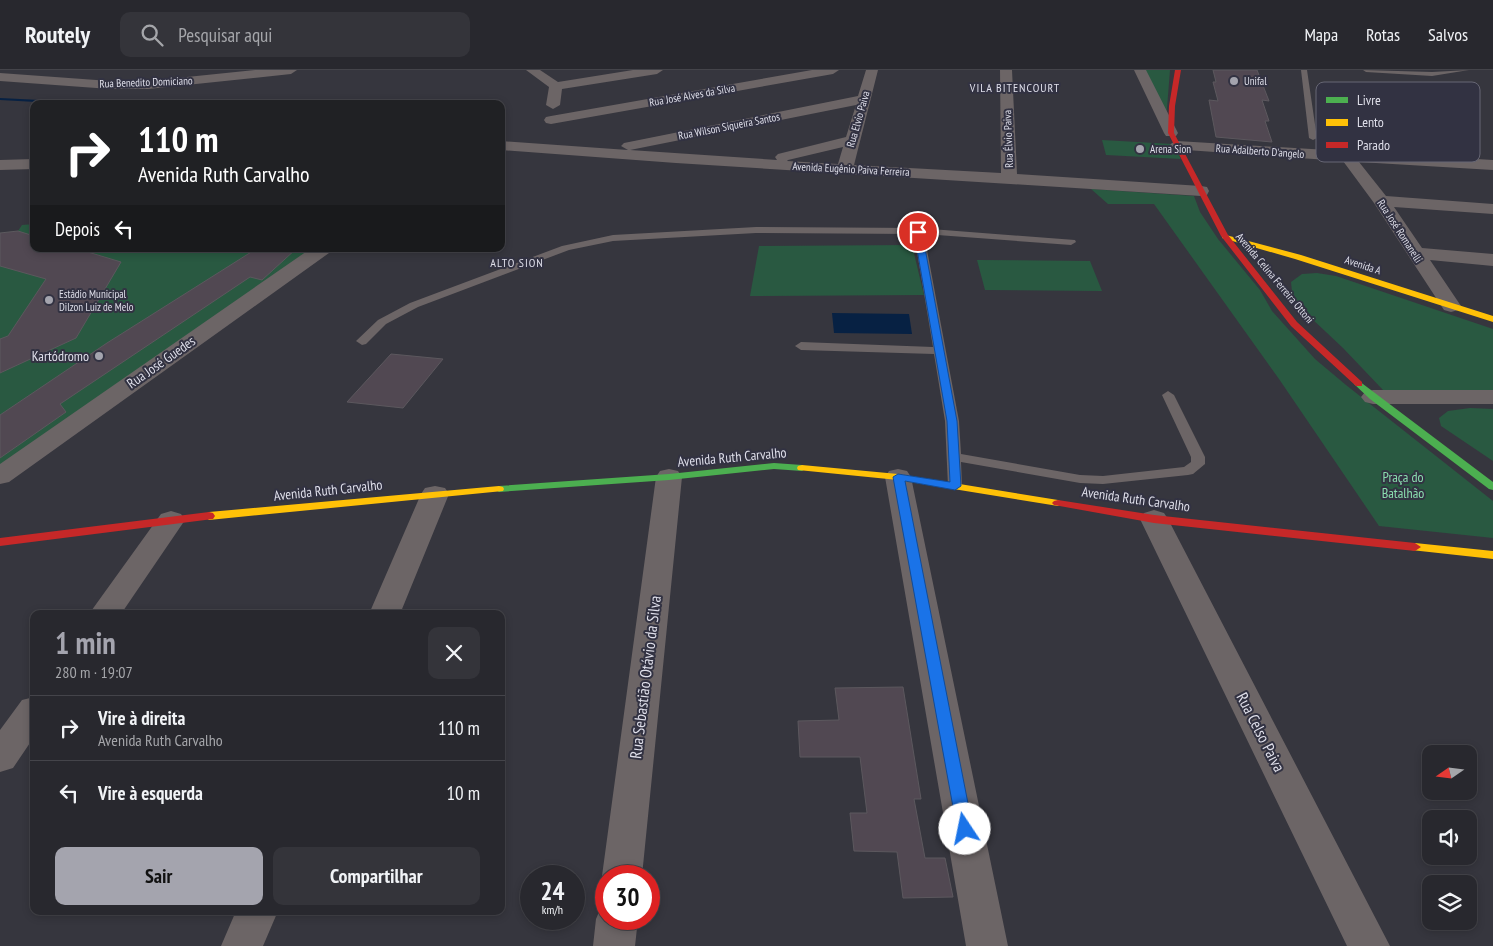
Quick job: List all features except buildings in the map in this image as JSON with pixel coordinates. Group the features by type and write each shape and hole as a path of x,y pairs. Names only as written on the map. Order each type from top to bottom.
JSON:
{"street":[{"path":"281,70 290,70"},
{"name":"Rua Benedito Domiciano","path":"0,77 110,85 186,82 290,70"},
{"path":"532,70 556,86 657,70"},
{"name":"Rua José Alves da Silva","path":"548,124 833,70"},
{"name":"Rua Elvio Paiva","path":"845,168 872,70"},
{"name":"Rua Élvio Paiva","path":"1006,70 1009,177"},
{"path":"1140,70 1174,139"},
{"path":"1174,139 1172,106 1178,70"},
{"path":"556,86 548,124 590,153"},
{"name":"Rua Wilson Siqueira Santos","path":"590,153 865,99"},
{"path":"505,142 526,133"},
{"name":"Rua Adalberto D'angelo","path":"1174,139 1316,153"},
{"name":"Avenida Celina Ferreira Ottoni","path":"1174,139 1225,236 1294,324 1373,397 1493,487"},
{"path":"754,164 852,140"},
{"name":"Avenida Eugênio Paiva Ferreira","path":"505,144 590,153 754,164 1009,177 1201,191"},
{"name":"Rua José Romanelli","path":"1352,162 1381,201 1451,306"},
{"name":"Rua Adalberto D'angelo","path":"1444,162 1493,165"},
{"path":"0,165 30,164"},
{"path":"1381,201 1493,209"},
{"name":"Avenida A","path":"1225,236 1298,257 1493,319"},
{"name":"Rua José Guedes","path":"0,476 318,252"},
{"path":"1414,253 1493,260"},
{"path":"1373,397 1493,397"},
{"name":"Avenida Ruth Carvalho","path":"0,542 172,520 435,494 669,477 774,466 898,477 1154,519 1493,555"},
{"name":"Rua Sebastião Otávio da Silva","path":"623,865 669,477"},
{"path":"898,477 987,946"},
{"path":"386,610 435,494"},
{"name":"Rua Celso Paiva","path":"1154,519 1369,946"},
{"path":"107,610 172,520"},
{"path":"0,757 30,716"},
{"path":"242,946 255,915"},
{"path":"614,946 616,930"}],"lane":[{"path":"1304,70 1313,138"},
{"path":"1366,70 1432,74 1466,70"},
{"path":"362,341 382,322 405,309 566,248 590,242 637,235 756,230 918,232 1071,242"},
{"path":"918,232 952,421 955,486"},
{"path":"801,346 939,351"},
{"path":"954,456 1080,479 1130,478 1188,471 1198,464 1198,457 1168,395"}],"green space":[{"path":"1141,70 1170,70 1166,121"},
{"name":"Arena Sion","path":"1102,140 1173,144 1181,159 1106,155"},
{"name":"Praça do Batalhão","path":"1091,189 1194,196 1200,212 1218,239 1260,290 1272,311 1315,359 1493,501 1493,538 1379,526 1279,379 1154,204 1108,204"},
{"name":"Kartódromo","path":"30,224 30,252 308,252 0,469 0,233 18,231 22,225"},
{"path":"912,245 924,295 750,296 759,246"},
{"path":"977,260 1090,261 1102,291 985,290"},
{"path":"1317,273 1336,276 1493,329 1493,391 1383,390 1343,348 1293,301 1291,282 1302,274"},
{"path":"1470,408 1493,409 1493,461 1441,426 1439,418 1448,411"}],"water":[{"path":"832,313 909,314 912,334 834,333"}],"waterway":[{"path":"0,99 30,100"}],"traffic: fast":[{"path":"1359,384 1373,397 1493,487"},
{"path":"499,489 669,477 774,466 802,468"}],"traffic: slow":[{"path":"1225,236 1298,257 1493,319"},
{"path":"802,468 898,477 1058,503"},
{"path":"209,516 499,489"},
{"path":"1415,547 1493,555"}],"traffic: jam":[{"path":"1178,70 1172,106 1171,133 1225,236 1294,324 1359,384"},
{"path":"1058,503 1154,519 1415,547"},
{"path":"0,542 209,516"}],"place":[{"name":"Unifal","path":"1234,81"},
{"name":"Arena Sion","path":"1140,149"},
{"name":"Estádio Municipal Dilzon Luiz de Melo","path":"49,300"},
{"name":"Kartódromo","path":"99,356"}],"district":[{"name":"VILA BITENCOURT","path":"1015,88"},
{"name":"ALTO SION","path":"517,263"}],"route":[{"path":"918,232 952,421 955,486 898,477 965,829"}]}
